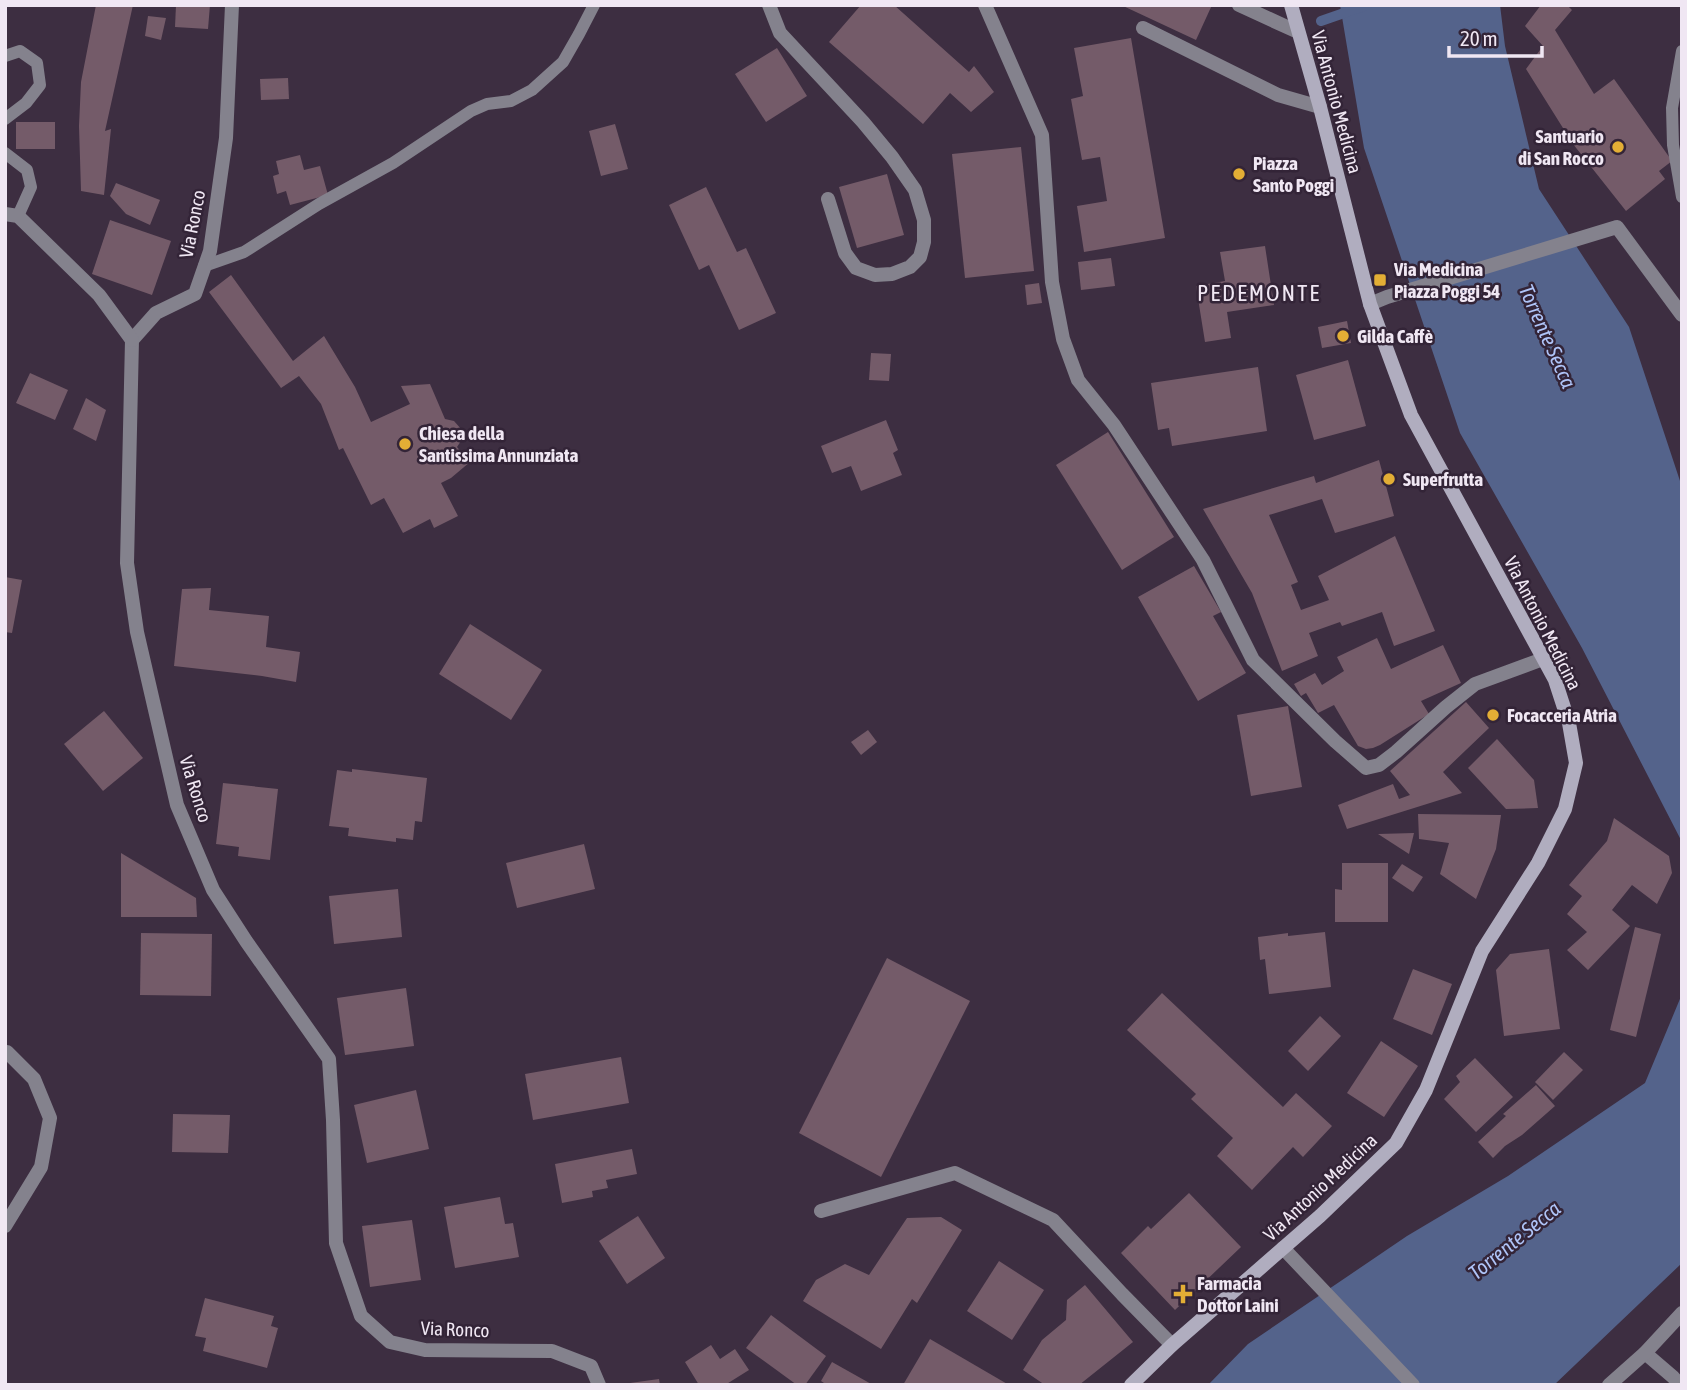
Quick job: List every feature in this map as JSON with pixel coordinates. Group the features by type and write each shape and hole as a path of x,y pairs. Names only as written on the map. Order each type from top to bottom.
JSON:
{"main road":[{"name":"Via Antonio Medicina","path":"1131,1385 1172,1345 1320,1216 1396,1143 1426,1090 1482,951 1538,863 1566,809 1576,763 1569,723 1555,680 1411,415 1370,304 1291,5"}],"street":[{"name":"Via Ronco","path":"232,5 226,138 210,251 195,295 156,313 132,340 127,563 137,632 177,805 213,890 329,1059 336,1243 360,1316 390,1342 425,1350 552,1351 591,1366 599,1385"},
{"path":"769,5 780,33 863,122 915,190 924,220 924,242 920,257 910,267 892,274 875,275 856,268 845,253 828,200"},
{"path":"985,5 1042,135 1052,282 1063,339 1078,380 1114,425 1203,560 1253,660 1366,768 1379,765 1396,752 1475,684 1543,659"},
{"path":"1239,5 1298,32"},
{"path":"1143,28 1278,95 1320,107"},
{"path":"12,215 99,295 132,340"},
{"path":"1370,304 1617,227 1682,315"},
{"path":"5,1226 41,1167 50,1118 34,1079 6,1052"},
{"path":"821,1211 955,1173 1053,1220 1172,1345"},
{"path":"1283,1248 1413,1385"},
{"path":"1609,1385 1646,1353 1682,1313"},
{"path":"1646,1353 1680,1385"}],"lane":[{"path":"204,266 244,252 319,204 393,163 471,111 487,104 511,101 532,90 563,62 594,5"},
{"path":"5,56 20,51 37,63 40,85 26,103 5,119"},
{"path":"1682,51 1672,108 1673,145 1682,197"},
{"path":"5,153 27,170 32,187 12,215"}],"water":[{"name":"Torrente Secca","path":"1340,5 1500,5 1505,46 1539,189 1629,327 1682,487 1682,842 1582,648 1460,433 1364,148"},
{"name":"Torrente Secca","path":"1682,994 1682,1263 1554,1385 1208,1385 1248,1344 1407,1236 1508,1176 1645,1083"}],"building":[{"path":"96,5 133,5 105,131 111,129 104,195 81,191 81,82"},
{"path":"176,5 210,5 208,29 175,27"},
{"path":"861,5 894,5 969,72 974,66 994,92 971,112 950,93 923,124 829,42"},
{"path":"1121,5 1212,5 1196,40"},
{"name":"Santuario di San Rocco","path":"1541,5 1567,5 1572,10 1555,30 1594,94 1614,79 1672,161 1659,171 1665,179 1626,211 1573,144 1526,69 1543,46 1525,26"},
{"path":"148,16 166,18 161,40 145,36"},
{"path":"1131,38 1165,238 1084,252 1077,206 1107,201 1100,157 1082,160 1071,99 1083,96 1074,48"},
{"path":"777,48 807,96 766,122 735,74"},
{"path":"288,78 289,99 261,100 260,79"},
{"path":"16,122 55,122 55,149 16,149"},
{"path":"615,124 628,169 601,176 589,131"},
{"path":"1021,147 1034,271 965,278 952,154"},
{"path":"300,155 304,170 320,166 328,195 290,205 286,191 277,194 273,176 279,174 276,161"},
{"path":"887,174 904,235 857,248 839,187"},
{"path":"116,183 160,200 150,225 126,214 110,196"},
{"path":"706,187 737,252 746,248 776,313 739,330 709,265 699,270 669,205"},
{"path":"110,220 171,241 152,295 92,274"},
{"path":"1265,246 1274,305 1227,312 1231,338 1205,342 1196,286 1225,281 1220,252"},
{"path":"1111,258 1115,286 1081,290 1078,262"},
{"path":"231,275 293,361 324,336 355,387 371,422 410,404 401,386 430,384 445,419 454,421 462,430 461,441 457,447 470,462 441,483 458,516 434,528 430,519 403,533 384,498 371,505 343,448 339,450 321,404 299,376 281,388 209,292"},
{"path":"1039,283 1042,303 1027,305 1025,285"},
{"path":"1347,321 1351,343 1322,348 1318,327"},
{"path":"871,353 891,354 889,381 869,380"},
{"path":"1348,360 1366,426 1314,440 1296,375"},
{"path":"1258,367 1267,431 1172,446 1169,428 1158,430 1151,383"},
{"path":"30,373 68,390 55,420 16,403"},
{"path":"86,398 106,410 96,441 73,429"},
{"path":"886,420 898,450 893,453 902,475 861,491 851,466 832,473 821,446"},
{"path":"1108,432 1174,537 1122,570 1056,465"},
{"path":"1379,460 1394,516 1335,533 1322,499 1269,515 1298,582 1291,585 1301,610 1329,600 1318,576 1395,536 1435,631 1394,646 1382,612 1342,626 1340,622 1309,633 1318,656 1282,671 1252,593 1203,509 1314,476 1316,483"},
{"path":"1194,566 1221,612 1213,616 1246,673 1198,701 1138,597"},
{"path":"5,577 22,580 12,633 5,632"},
{"path":"211,588 209,610 269,616 266,647 300,652 296,682 174,666 182,589"},
{"path":"470,624 542,670 511,720 439,674"},
{"path":"1377,638 1391,669 1443,645 1461,683 1421,701 1429,714 1380,745 1366,749 1358,746 1334,705 1318,713 1306,693 1301,696 1294,684 1315,673 1322,685 1344,671 1337,657"},
{"path":"1466,702 1489,728 1443,772 1462,793 1347,829 1338,805 1393,784 1399,799 1410,795 1390,771"},
{"path":"1288,706 1302,787 1251,796 1237,715"},
{"path":"104,711 143,758 103,791 64,744"},
{"path":"868,730 877,742 861,755 851,742"},
{"path":"1497,739 1534,780 1538,808 1506,809 1468,768"},
{"path":"352,769 427,778 422,822 415,821 413,840 396,838 396,842 348,836 349,828 329,826 337,770 352,772"},
{"path":"223,783 278,789 270,860 238,856 239,847 216,844"},
{"path":"1418,814 1501,815 1496,849 1476,899 1440,874 1449,843 1419,839"},
{"path":"1614,818 1669,856 1672,873 1657,904 1632,885 1612,910 1630,926 1588,970 1567,950 1587,932 1567,914 1582,896 1569,885 1607,841"},
{"path":"1414,833 1409,854 1378,834"},
{"path":"584,844 595,889 517,908 506,863"},
{"path":"121,853 196,898 197,917 121,917"},
{"path":"1342,863 1388,863 1388,922 1335,922 1335,889 1342,890"},
{"path":"1402,864 1423,877 1413,892 1392,878"},
{"path":"398,889 402,937 334,944 329,896"},
{"path":"1635,927 1661,934 1636,1037 1610,1030"},
{"path":"1325,932 1331,987 1269,994 1265,959 1260,960 1258,937"},
{"path":"141,933 212,934 211,996 140,995"},
{"path":"1549,949 1560,1029 1504,1036 1496,970 1510,954"},
{"path":"887,958 970,1001 881,1177 799,1133"},
{"path":"1413,969 1452,984 1432,1035 1393,1019"},
{"path":"406,988 414,1046 345,1055 337,998"},
{"path":"1162,993 1283,1107 1296,1093 1332,1126 1303,1157 1293,1147 1252,1190 1217,1156 1233,1138 1191,1099 1196,1094 1127,1030"},
{"path":"1320,1016 1341,1036 1308,1071 1288,1051"},
{"path":"1381,1041 1418,1066 1384,1117 1347,1093"},
{"path":"1564,1052 1583,1070 1553,1100 1535,1082"},
{"path":"621,1057 629,1103 533,1120 525,1074"},
{"path":"1475,1058 1513,1097 1476,1132 1444,1099 1460,1082 1456,1076"},
{"path":"1536,1085 1555,1106 1493,1158 1478,1142 1506,1116 1503,1114"},
{"path":"416,1090 429,1149 367,1163 354,1105"},
{"path":"173,1114 230,1115 228,1153 172,1152"},
{"path":"632,1149 637,1174 606,1180 608,1188 592,1191 593,1197 562,1203 555,1164"},
{"path":"1189,1193 1241,1247 1175,1310 1121,1253 1148,1226 1151,1229"},
{"path":"500,1197 505,1224 513,1223 519,1257 455,1268 444,1207"},
{"path":"638,1216 665,1258 627,1284 599,1241"},
{"path":"941,1217 962,1230 917,1303 912,1299 881,1349 803,1301 816,1280 845,1264 869,1275 907,1218"},
{"path":"412,1220 421,1280 370,1287 362,1226"},
{"path":"999,1261 1044,1290 1012,1340 967,1311"},
{"path":"1085,1285 1133,1342 1079,1385 1045,1385 1023,1370 1042,1340 1066,1320 1067,1300"},
{"path":"205,1298 274,1316 271,1326 278,1328 267,1368 203,1351 206,1338 195,1336"},
{"path":"771,1315 826,1356 805,1385 797,1385 746,1348"},
{"path":"930,1339 1009,1385 903,1385"},
{"path":"711,1345 720,1359 735,1349 749,1370 725,1385 699,1385 685,1362"},
{"path":"832,1362 873,1385 827,1385 821,1381"},
{"path":"659,1379 660,1385 630,1383"}],"waterway":[{"path":"1321,21 1367,5"}],"place":[{"name":"Santuario di San Rocco","path":"1618,147"},
{"name":"Piazza Santo Poggi","path":"1239,174"},
{"name":"Via Medicina Piazza Poggi 54","path":"1380,280"},
{"name":"Gilda Caffè","path":"1343,336"},
{"name":"Chiesa della Santissima Annunziata","path":"405,444"},
{"name":"Superfrutta","path":"1389,479"},
{"name":"Focacceria Atria","path":"1493,715"},
{"name":"Farmacia Dottor Laini","path":"1183,1294"}],"district":[{"name":"PEDEMONTE","path":"1259,293"}]}
